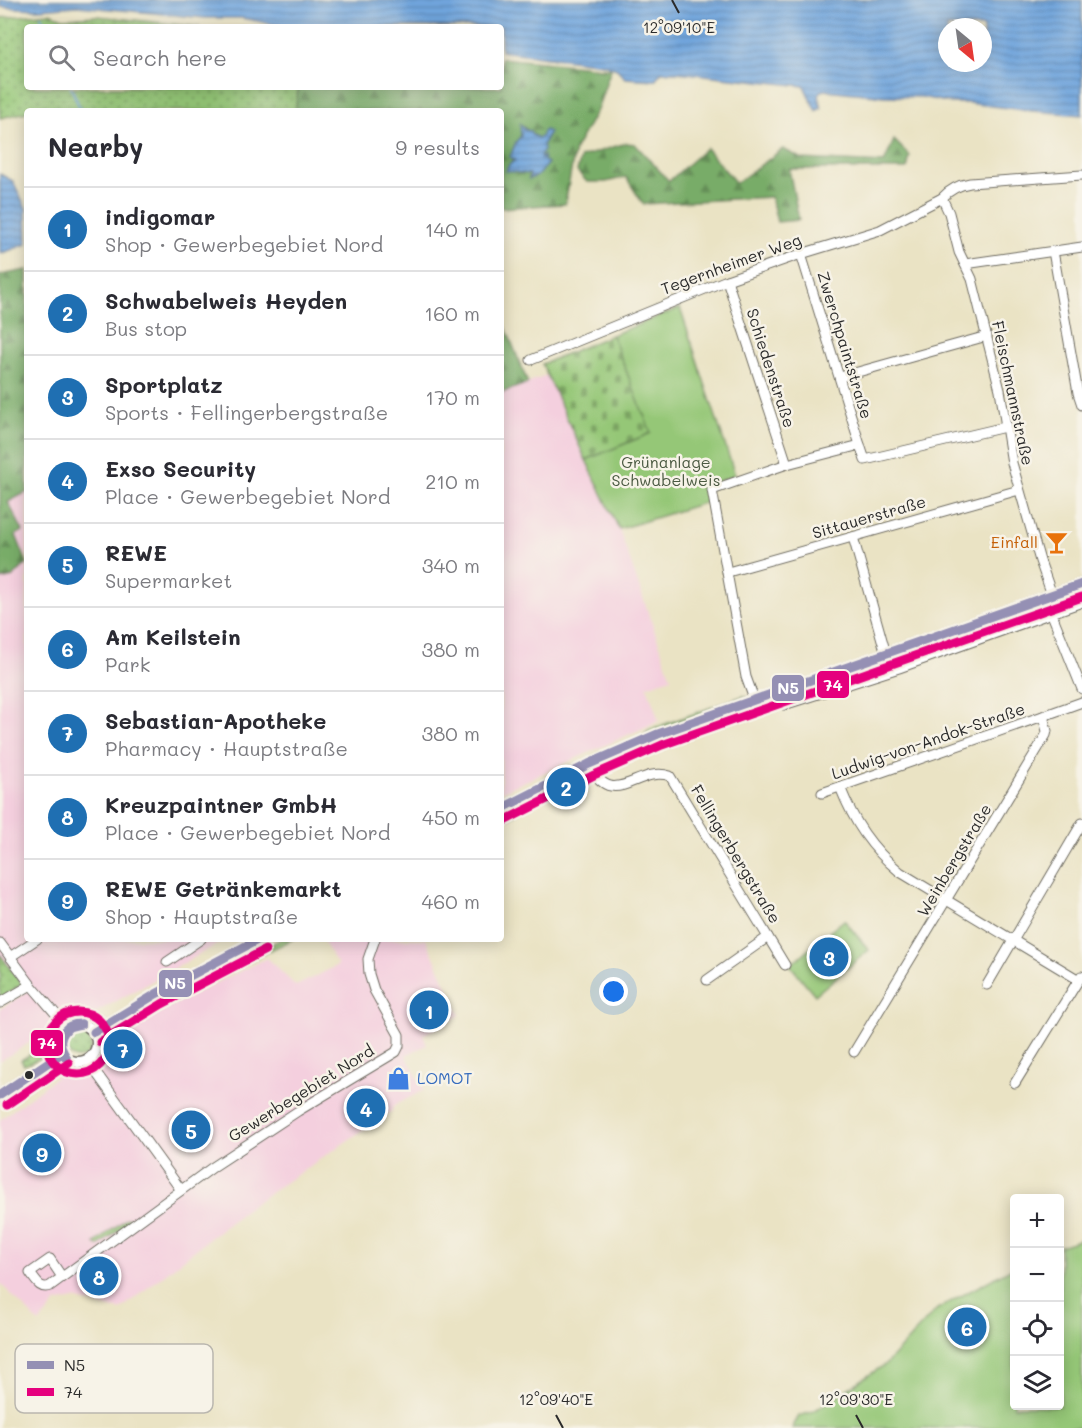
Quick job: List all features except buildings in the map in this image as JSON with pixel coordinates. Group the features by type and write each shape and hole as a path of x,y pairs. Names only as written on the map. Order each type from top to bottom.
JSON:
{"main road":[{"path":"504,807 589,764 658,734 1082,584"},
{"path":"94,1032 156,994 253,942"},
{"path":"73,1024 85,1024 94,1032 97,1038 96,1051 87,1060 76,1062 66,1058 62,1053 60,1036 67,1027 73,1024"},
{"path":"0,1095 62,1053"}],"street":[{"name":"Tegernheimer Weg","path":"531,360 727,280 880,230 942,198 958,185 1082,175"},
{"name":"Fleischmannstraße","path":"942,198 949,213 955,242 972,279 987,336 1000,390 1012,463 1049,596 1050,612 1082,689"},
{"path":"965,264 1082,247"},
{"path":"1053,251 1082,405"},
{"name":"Zwerchpaintstraße","path":"801,254 860,445"},
{"name":"Schiedenstraße","path":"727,280 787,465"},
{"path":"840,377 987,336"},
{"path":"754,699 746,676 712,490 787,465 860,445 865,460 1005,427"},
{"name":"Sittauerstraße","path":"728,572 1019,490"},
{"path":"853,537 886,654"},
{"path":"784,705 899,668 1082,602"},
{"path":"1043,716 1082,702"},
{"name":"Ludwig-von-Andok-Straße","path":"822,793 1043,716"},
{"name":"Weinbergstraße","path":"854,1053 1046,735 1043,716"},
{"name":"Fellingerbergstraße","path":"589,764 600,781 615,787 655,774 670,776 785,965"},
{"path":"840,787 854,820 874,848 900,872 1014,941 1080,977 1015,1083"},
{"path":"987,985 1082,823"},
{"name":"Fellingerbergstraße","path":"707,980 768,937"},
{"path":"10,957 32,942"},
{"path":"167,962 197,942"},
{"name":"Gewerbegebiet Nord","path":"63,1277 181,1190 278,1124 396,1052 399,1047 399,1035 370,980 368,959 374,942"},
{"path":"0,943 31,985 67,1027"},
{"path":"0,1004 31,985"},
{"path":"87,1060 181,1190"}],"shaded area":[{"path":"547,375 619,529 671,678 647,686 659,721 504,791 504,392"},
{"path":"24,494 24,552 16,535 22,532 8,502"},
{"path":"24,566 24,942 222,942 95,1013 68,1011 51,1023 47,1032 0,1061 0,1009 27,992 0,954 0,580 13,577"},
{"path":"324,942 427,942 460,1015 423,1035 427,1045 406,1055 424,1090 392,1107 393,1110 249,1207 120,1310 74,1299 56,1303 39,1323 0,1283 0,1120 64,1071 89,1063 115,1038 184,999 267,958 296,986 338,965"}],"green space":[{"path":"50,13 63,18 97,16 172,24 24,24 24,90 298,90 296,108 24,108 24,113 0,118 0,18"},
{"path":"504,58 611,69 597,110 575,149 565,204 504,208 504,108 296,108 298,90 504,90","holes":["521,125 538,138 548,136 540,156 541,160 548,163 537,176 529,178 530,174 506,171 515,159 510,157 521,136"]},
{"path":"894,140 910,156 907,169 789,169 799,220 777,222 771,197 643,204 626,177 606,182 587,182 577,171 581,157 626,143 635,144 669,181 706,148 736,183 783,149 802,159 884,163"},
{"path":"24,271 24,494 8,502 23,531 16,535 24,555 24,566 13,577 0,580 0,275"},
{"name":"Grünanlage Schwabelweis","path":"680,308 735,475 706,486 707,502 619,529 586,460 651,433 612,335"},
{"path":"504,323 528,383 504,392"},
{"path":"612,335 652,433 586,460 542,364"},
{"path":"743,696 747,697 645,735 649,730"},
{"path":"554,789 555,791 504,820 504,817"},
{"path":"844,920 869,950 815,995 790,965"},
{"path":"276,942 287,942 173,998 113,1034 110,1032 156,1003"},
{"path":"0,954 22,984 0,999"},
{"path":"78,1032 87,1036 91,1045 87,1054 78,1058 69,1054 65,1045 69,1036"},
{"path":"34,1052 45,1054 24,1065 21,1060"},
{"path":"127,1218 132,1220 98,1246 95,1243"},
{"path":"1082,1239 1082,1428 792,1428 799,1416 814,1411 886,1364 937,1309 1010,1269 1010,1410 1064,1410 1064,1245"}],"water":[{"path":"0,0 1082,0 1082,115 951,103 922,97 826,90 821,91 819,95 821,108 816,111 804,86 677,72 661,72 655,80 625,78 617,69 603,64 504,51 504,24 272,24 241,18 206,18 77,6 38,9 0,7"},
{"path":"520,124 538,138 545,130 549,132 540,156 541,159 543,156 544,161 548,163 537,176 529,179 530,174 506,171 515,160 510,157 521,136"},
{"path":"0,174 13,181 24,204 24,245 0,254"}],"waterway":[{"path":"41,16 45,24"},
{"path":"72,90 80,108"}],"transit line":[{"name":"N5","path":"504,807 589,764 658,734 1082,584"},
{"name":"74","path":"506,820 594,775 662,745 1082,597"},
{"name":"N5","path":"94,1032 156,994 253,942"},
{"name":"74","path":"100,1042 162,1004 265,950"},
{"name":"74","path":"72,1012 84,1012 100,1021 107,1031 109,1043 107,1055 100,1065 84,1074 72,1074 61,1069 52,1060 47,1049 47,1037 52,1026 61,1017 72,1012"},
{"name":"N5","path":"66,1057 60,1049 62,1034 67,1028 81,1024"},
{"name":"N5","path":"66,1057 62,1049 61,1038 69,1027 81,1024"},
{"name":"N5","path":"0,1095 62,1053"},
{"name":"74","path":"7,1105 69,1063"}],"place":[{"name":"Einfall","path":"1056,542"},
{"name":"Schwabelweis Heyden","path":"566,787"},
{"name":"Sportplatz","path":"829,957"},
{"name":"indigomar","path":"429,1010"},
{"name":"Sebastian-Apotheke","path":"123,1049"},
{"name":"LOMOT","path":"399,1078"},
{"name":"Exso Security","path":"366,1108"},
{"name":"REWE","path":"191,1130"},
{"name":"REWE Getränkemarkt","path":"42,1153"},
{"name":"Kreuzpaintner GmbH","path":"99,1276"},
{"name":"Am Keilstein","path":"967,1327"}]}
